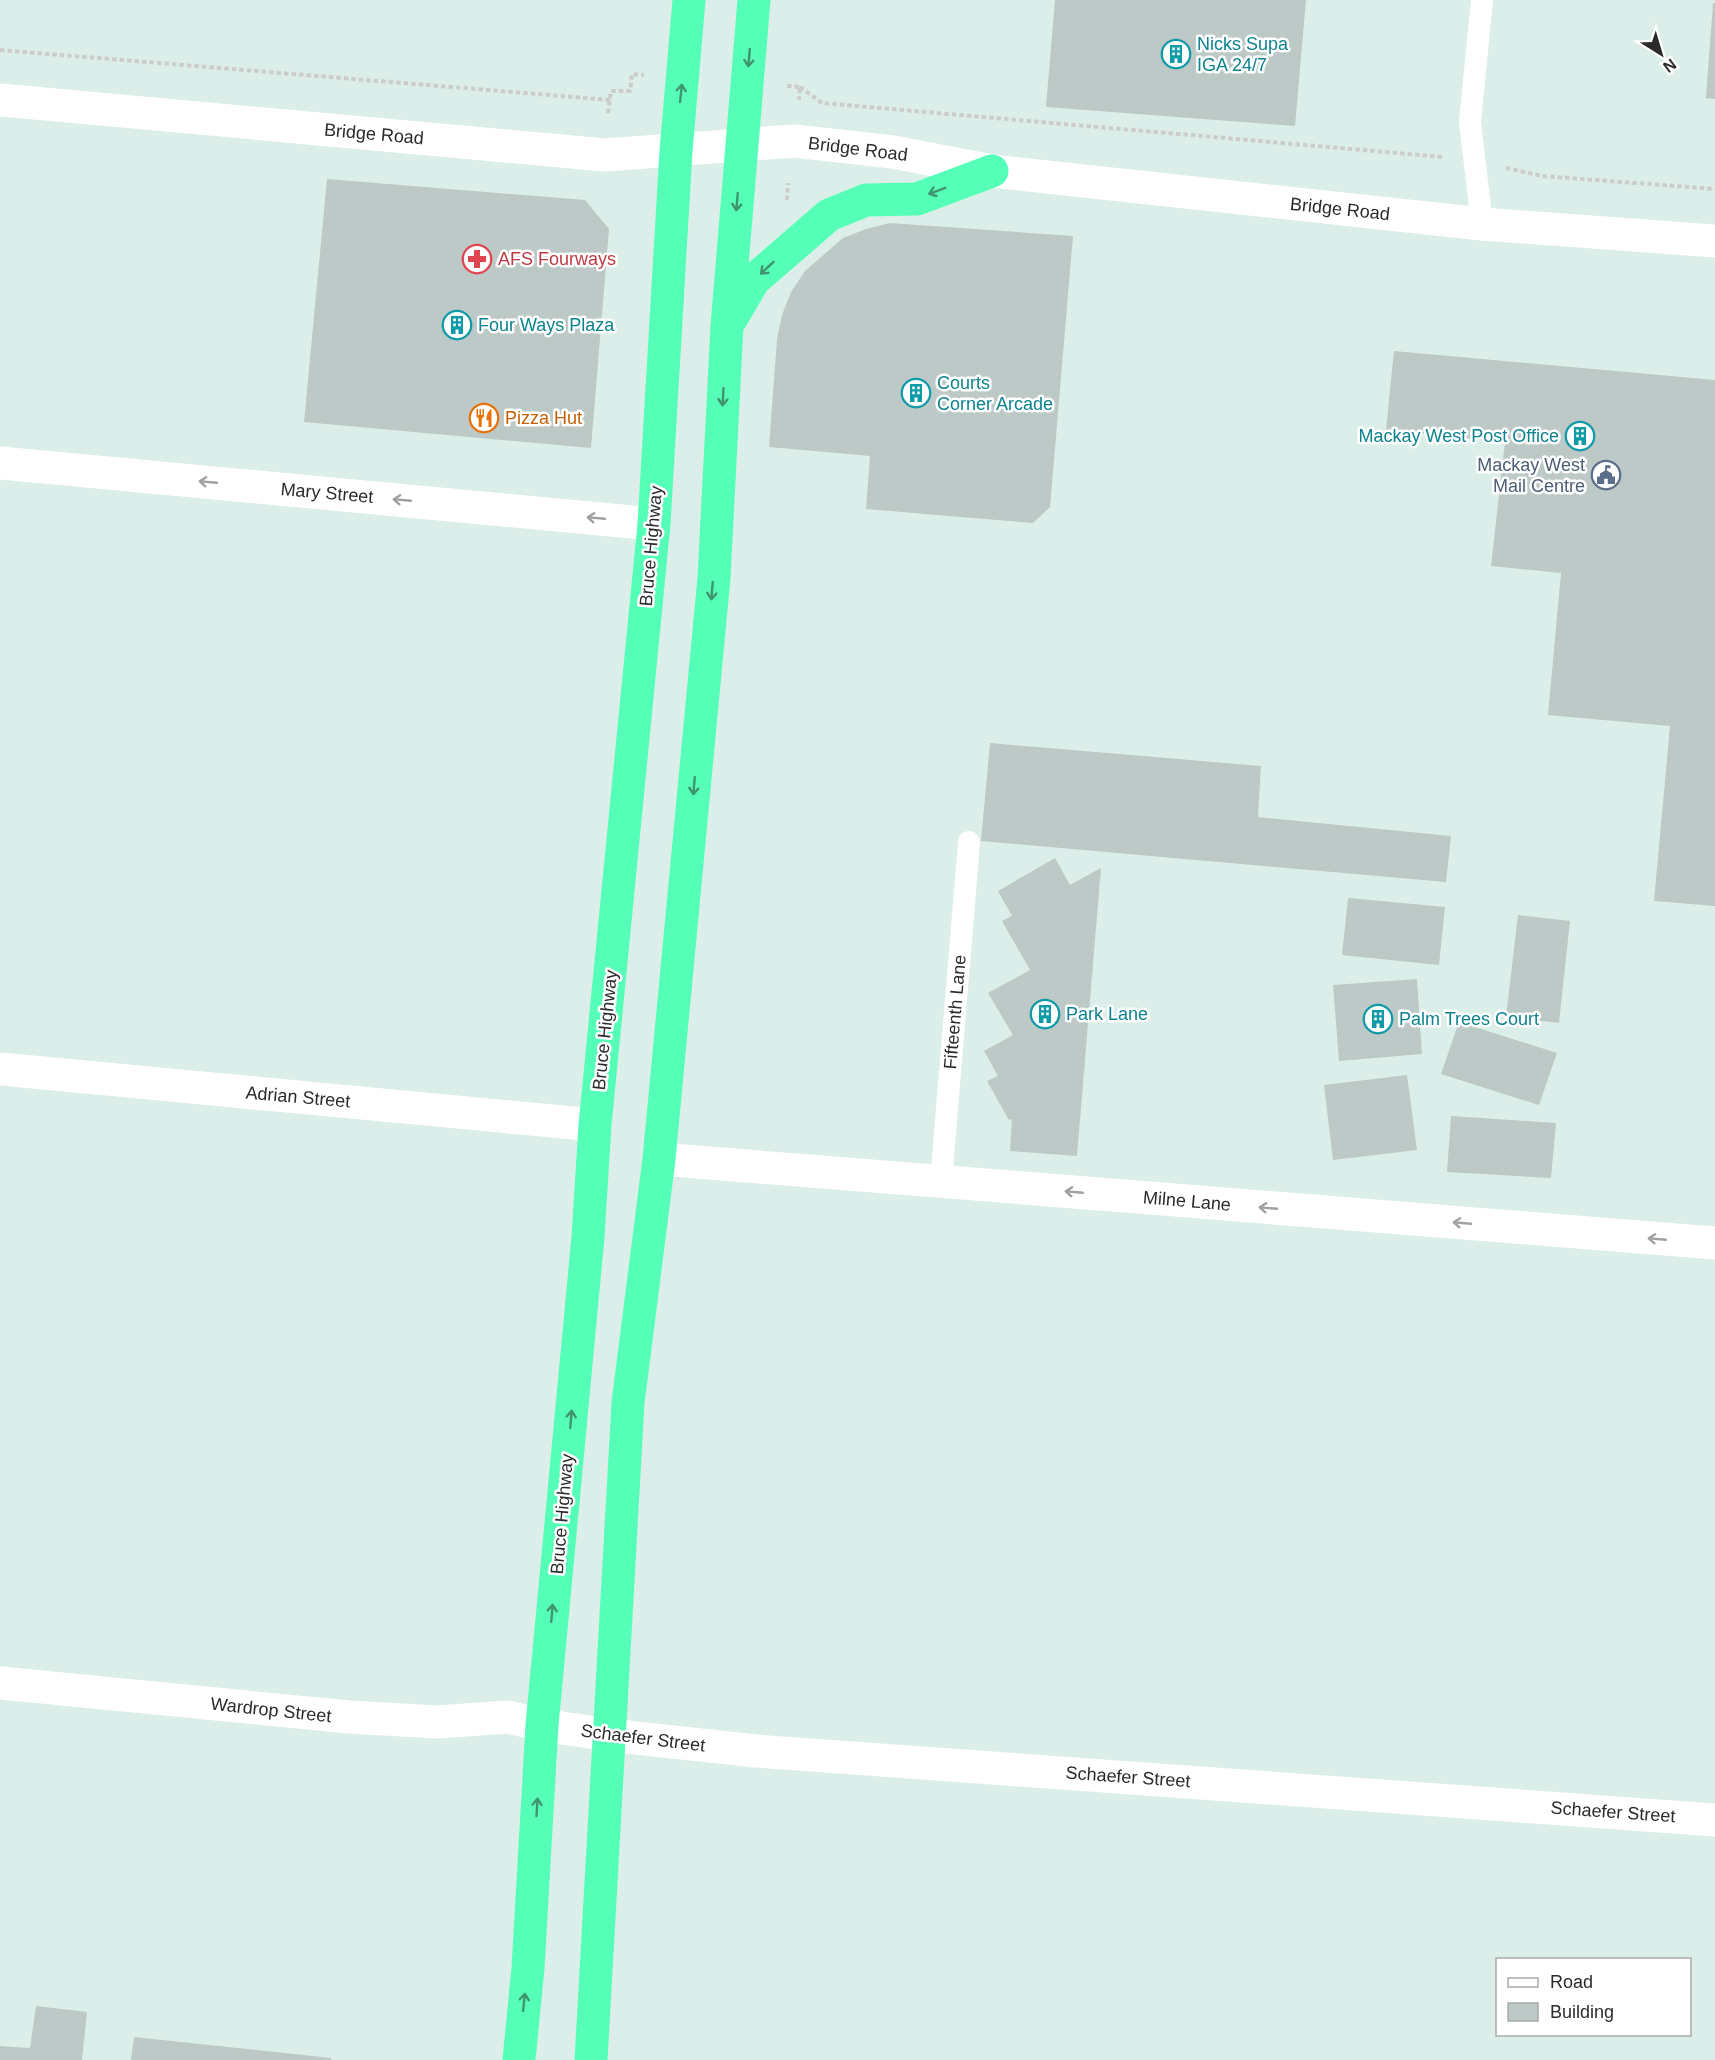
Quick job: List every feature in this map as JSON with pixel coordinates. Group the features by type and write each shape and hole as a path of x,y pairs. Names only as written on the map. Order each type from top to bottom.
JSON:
{"highway":[{"name":"Bruce Highway","path":"519,2060 528,1968 542,1725 588,1237 595,1125 654,524 676,152 690,0"},
{"path":"591,2060 628,1404 659,1159 714,578 727,326 754,0"},
{"path":"727,326 754,280 829,214 866,200 917,198 992,171"}],"street":[{"name":"Bridge Road","path":"0,100 605,155 676,152 742,144 794,141 893,152 992,171 1482,224 1715,241"},
{"name":"Mary Street","path":"0,463 654,524"},
{"name":"Adrian Street","path":"0,1069 595,1125"},
{"name":"Milne Lane","path":"659,1159 1715,1244"},
{"name":"Wardrop Street","path":"0,1683 349,1717 437,1722 508,1717 542,1725"},
{"name":"Schaefer Street","path":"542,1725 609,1735 756,1750 1715,1820"}],"lane":[{"path":"1482,0 1470,122 1482,224"},
{"name":"Fifteenth Lane","path":"941,1182 969,842"}],"path":[{"path":"0,50 610,100"},
{"path":"608,113 611,91 630,91 632,74 645,75"},
{"path":"787,86 800,87 822,103 1432,155 1542,176 1715,189"},
{"path":"799,100 800,87"}],"building":[{"name":"Nicks Supa IGA 24/7","path":"1055,0 1306,0 1295,126 1046,107"},
{"path":"1713,3 1715,3 1715,99 1706,98"},
{"name":"Four Ways Plaza","path":"327,179 585,200 609,229 591,448 304,422"},
{"name":"Courts Corner Arcade","path":"890,223 1073,236 1050,507 1033,523 866,509 870,456 769,447 777,339 782,315 791,292 805,271 843,238"},
{"path":"1394,351 1715,380 1715,906 1654,901 1670,726 1548,715 1561,573 1491,566 1505,442 1386,430"},
{"path":"990,743 1261,766 1258,817 1451,836 1446,882 981,841"},
{"name":"Park Lane","path":"1055,858 1070,885 1101,868 1077,1156 1010,1151 1012,1119 1009,1120 987,1081 998,1076 984,1051 1013,1035 988,993 1030,970 1002,921 1012,916 998,891"},
{"path":"1348,898 1445,907 1439,965 1342,955"},
{"path":"1518,915 1570,921 1559,1023 1506,1017"},
{"name":"Palm Trees Court","path":"1417,979 1422,1054 1339,1061 1333,985"},
{"path":"1459,1022 1557,1053 1539,1105 1441,1074"},
{"path":"1407,1075 1417,1150 1333,1160 1324,1085"},
{"path":"1451,1116 1556,1123 1551,1178 1447,1172"},
{"path":"36,2006 87,2012 82,2060 0,2060 0,2046 30,2048"},
{"path":"134,2037 331,2058 331,2060 131,2060"}],"place":[{"name":"Nicks Supa IGA 24/7","path":"1176,54"},
{"name":"AFS Fourways","path":"477,259"},
{"name":"Four Ways Plaza","path":"457,325"},
{"name":"Courts Corner Arcade","path":"916,393"},
{"name":"Pizza Hut","path":"484,418"},
{"name":"Mackay West Post Office","path":"1580,436"},
{"name":"Mackay West Mail Centre","path":"1606,475"},
{"name":"Park Lane","path":"1045,1014"},
{"name":"Palm Trees Court","path":"1378,1019"}]}
